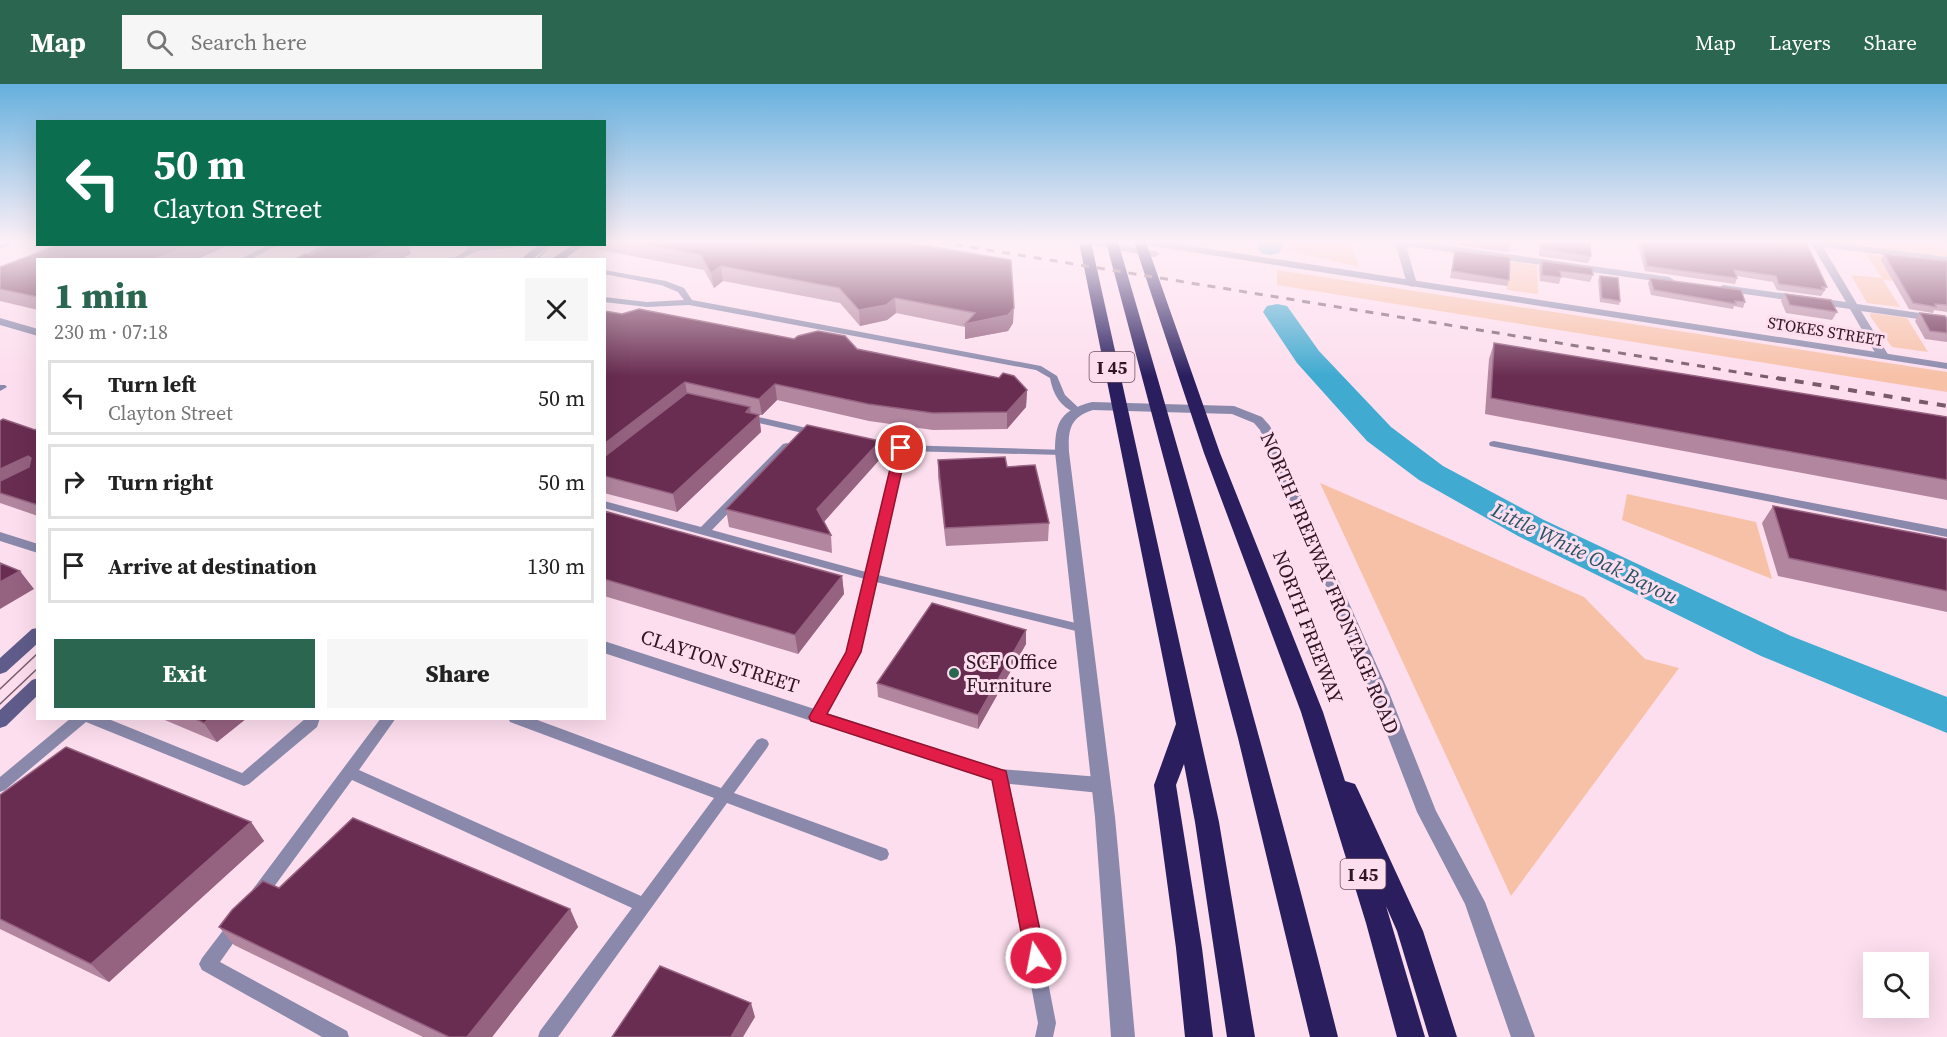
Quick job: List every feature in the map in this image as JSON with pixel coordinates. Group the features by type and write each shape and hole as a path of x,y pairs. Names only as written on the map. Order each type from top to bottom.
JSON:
{"highway":[{"name":"I 45","path":"1094,286 1208,822 1241,1037"},
{"path":"1125,286 1172,451 1295,913 1324,1037"},
{"name":"NORTH FREEWAY","path":"1155,286 1212,453 1312,712 1379,923 1411,1037"},
{"path":"1312,712 1410,931 1443,1037"},
{"path":"1188,721 1165,785 1189,948 1199,1037"}],"main road":[{"path":"0,668 36,635"},
{"path":"0,721 36,686"}],"street":[{"name":"STOKES STREET","path":"1428,286 1947,366"},
{"path":"1840,286 1883,356"},
{"path":"1713,287 1947,320"},
{"path":"0,321 36,332"},
{"name":"NORTH FREEWAY FRONTAGE ROAD","path":"1077,410 1092,406 1224,409 1246,414 1258,420 1266,429 1381,695 1427,812 1475,902 1523,1037"},
{"path":"1077,410 1064,423 1061,432 1062,452 1084,628 1118,957 1123,1037"},
{"path":"0,536 36,548"},
{"name":"CLAYTON STREET","path":"606,648 1000,776 1100,785"}],"lane":[{"path":"672,286 681,290 689,303"},
{"path":"606,299 632,305 661,306 689,303 1038,368 1051,373 1056,378 1059,395 1077,410"},
{"path":"734,414 832,436"},
{"path":"704,531 803,430"},
{"path":"851,441 901,448 1062,452"},
{"path":"1494,444 1947,533"},
{"path":"817,717 854,652 901,448"},
{"path":"606,505 870,577 1084,628"},
{"path":"0,786 79,720"},
{"path":"95,720 244,780 312,723 313,720"},
{"path":"340,1037 208,964 388,720"},
{"path":"520,720 881,854"},
{"path":"547,1037 762,744"},
{"path":"349,772 644,905"},
{"path":"1000,776 1047,1023 1044,1037"}],"shaded area":[{"path":"1286,286 1385,286 1947,372 1947,392"},
{"path":"1507,286 1538,286 1538,294 1507,290"},
{"path":"1858,286 1887,286 1900,307 1867,303"},
{"path":"1871,313 1907,318 1928,352 1892,347 1870,316"},
{"path":"1320,483 1584,597 1645,659 1679,668 1511,896"},
{"path":"1627,494 1756,522 1772,579 1622,520"}],"building":[{"path":"0,286 36,286 36,297 0,289"},
{"path":"831,286 1013,286 1014,308 1008,315 965,324 975,313 895,298 886,305 859,310 839,288"},
{"path":"1601,286 1619,286 1620,301 1602,298"},
{"path":"1653,286 1714,286 1741,290 1745,302 1735,301 1736,304 1654,290"},
{"path":"1798,286 1827,286 1822,287 1824,290"},
{"path":"1903,286 1947,286 1947,305 1935,304 1936,307 1913,303"},
{"path":"1785,294 1831,300 1837,312 1790,305"},
{"path":"639,309 794,339 818,331 845,336 857,349 999,378 1003,373 1014,376 1027,390 1007,412 933,413 868,404 775,384 759,399 685,382 606,442 606,311 622,314"},
{"path":"1920,313 1945,316 1947,333 1930,331"},
{"path":"1494,343 1947,417 1947,480 1491,398"},
{"path":"687,393 750,407 746,412 759,415 673,494 606,477 606,455"},
{"path":"3,419 36,429 36,504 0,493 0,481 29,467 31,458 28,456 0,469 0,421"},
{"path":"807,425 880,441 817,509 831,535 726,509"},
{"path":"1005,457 1007,467 1035,465 1049,523 945,528 938,460"},
{"path":"1773,506 1947,539 1947,591 1789,558"},
{"path":"606,512 842,576 795,635 606,580"},
{"path":"0,563 20,571 0,582"},
{"path":"932,603 1026,630 978,715 877,683"},
{"path":"66,747 251,822 91,964 0,919 0,795"},
{"path":"353,818 570,909 467,1037 449,1037 219,927 232,910 263,881 279,888"},
{"path":"660,966 751,1003 731,1037 612,1037"}],"waterway":[{"name":"Little White Oak Bayou","path":"1277,312 1308,357 1379,434 1431,473 1531,528 1776,646 1947,716"}],"tram line":[{"path":"0,689 36,655"},
{"path":"0,704 36,670"}],"railway":[{"path":"1212,286 1786,380"},
{"path":"1777,378 1947,406"}],"place":[{"name":"SCF Office Furniture","path":"954,673"}],"route":[{"path":"901,448 854,652 817,717 1000,776 1036,958"}]}
